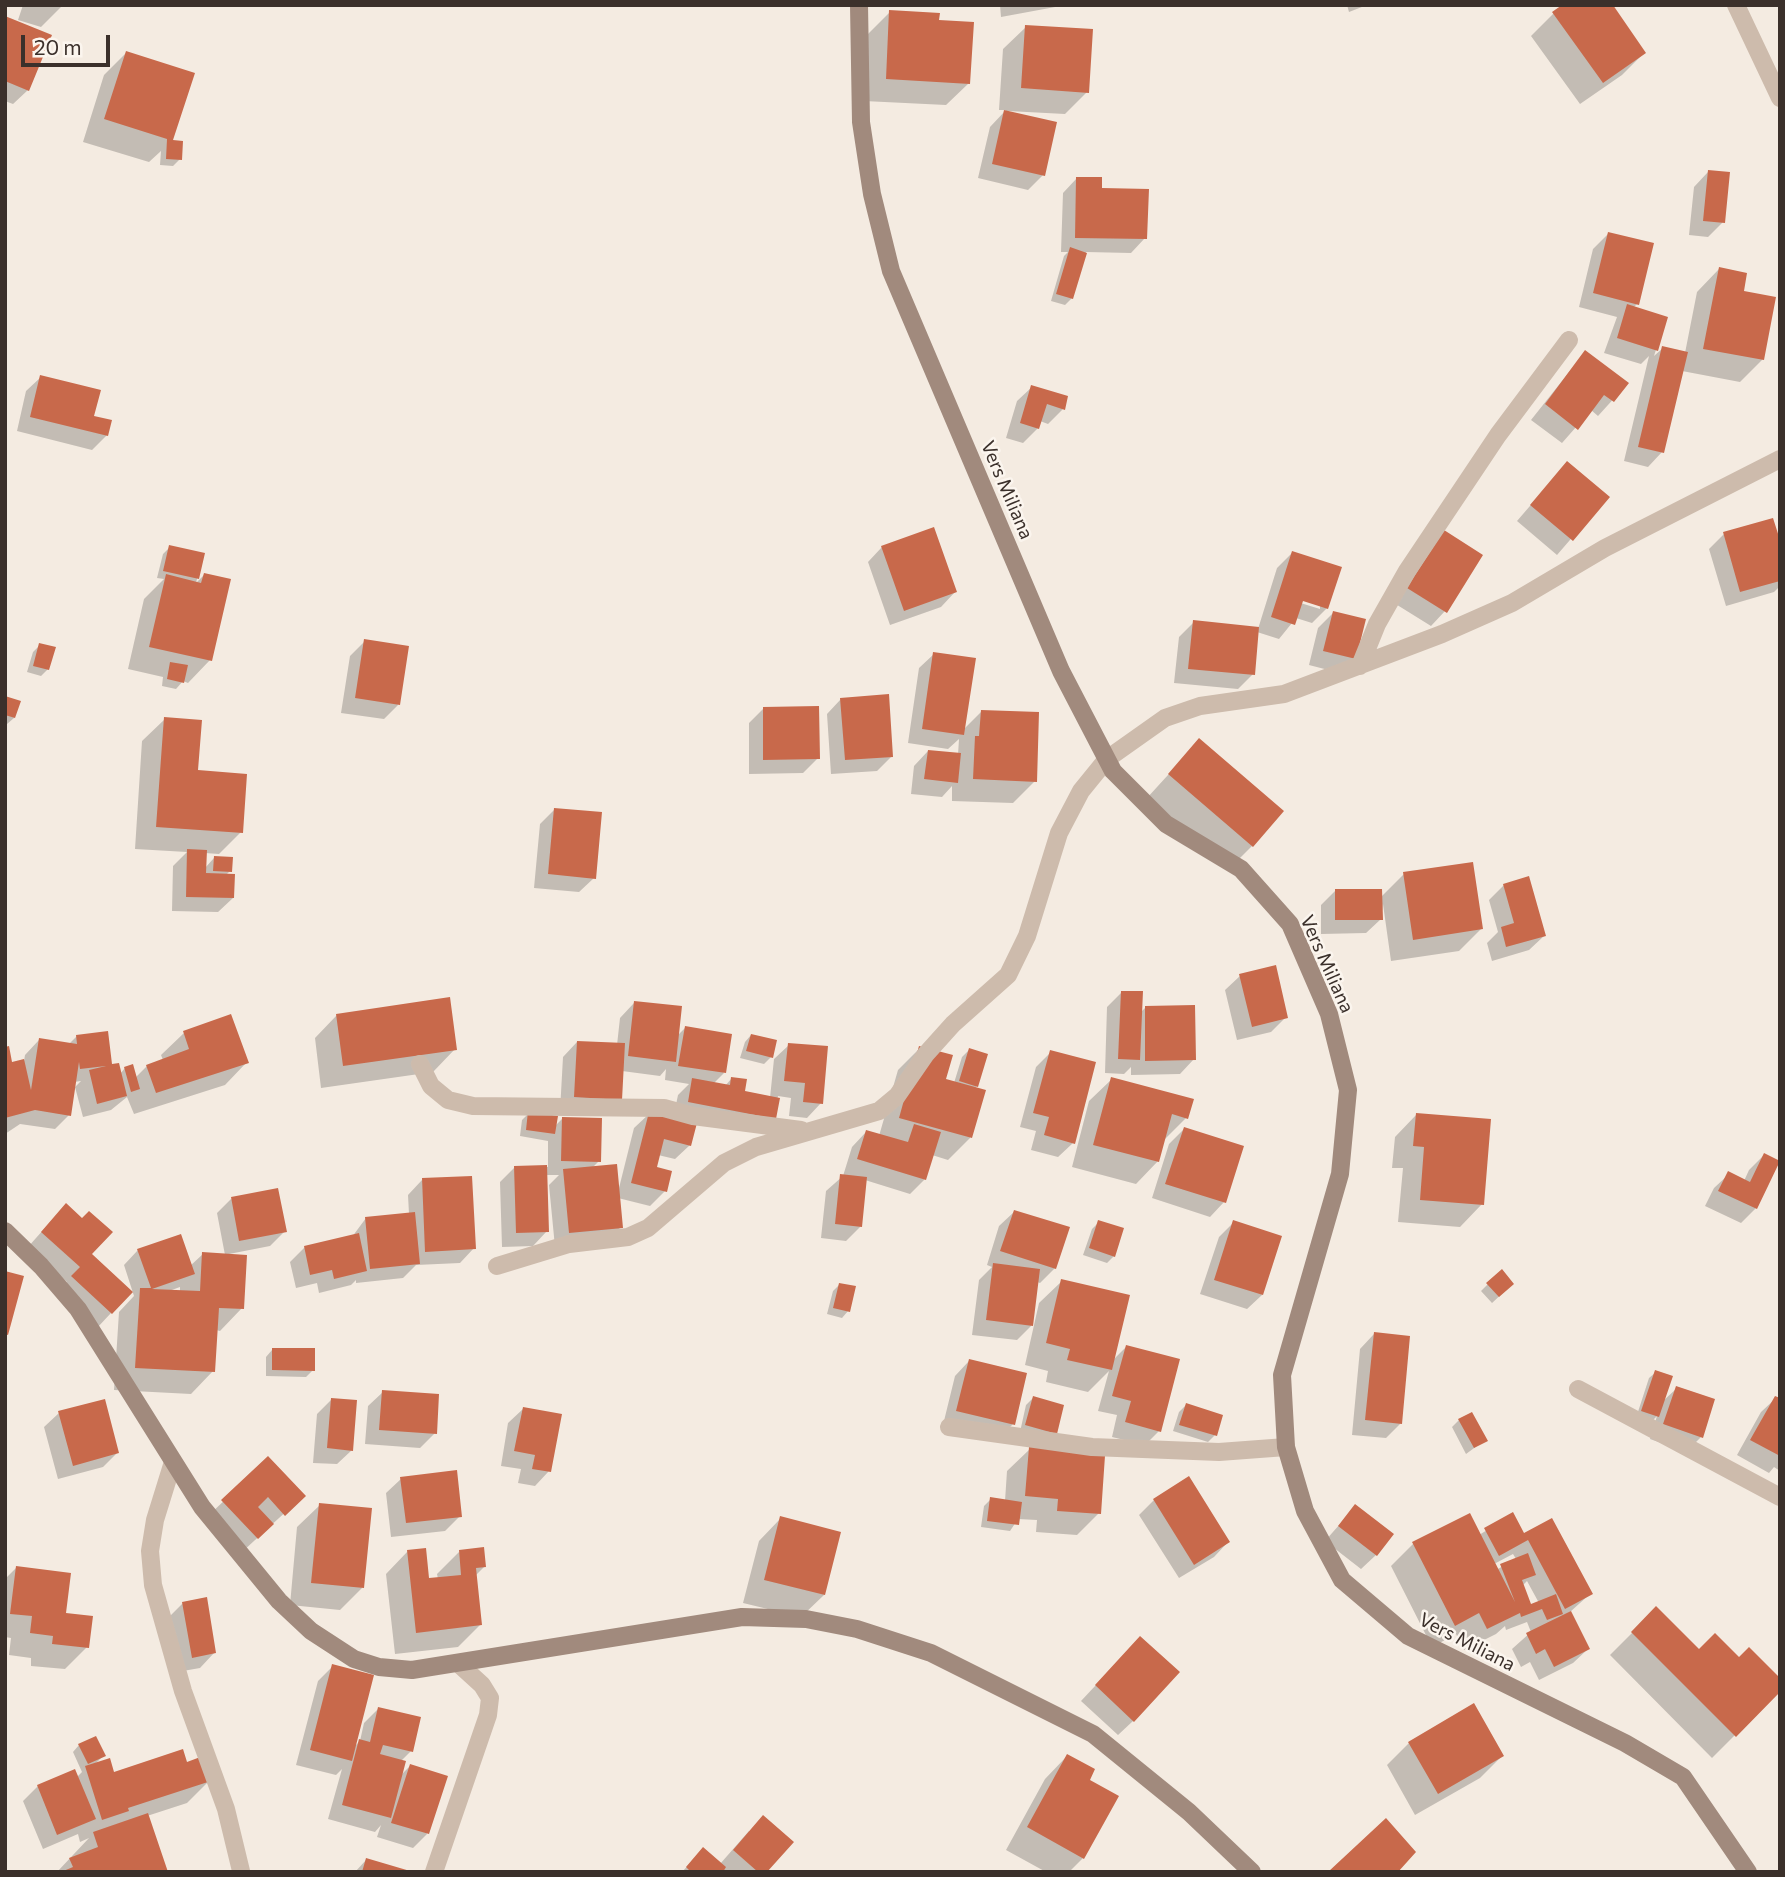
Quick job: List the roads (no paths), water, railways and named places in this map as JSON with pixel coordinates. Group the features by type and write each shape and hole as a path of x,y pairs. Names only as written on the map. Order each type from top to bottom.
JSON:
{"main road":[{"name":"Vers Miliana","path":"859,5 861,122 872,194 891,271 1061,671 1113,771 1166,824 1241,869 1290,924 1329,1014 1348,1090 1340,1174 1282,1375 1286,1447 1305,1511 1342,1580 1408,1636 1625,1743 1683,1777 1748,1872"},
{"path":"5,1231 41,1266 78,1309 202,1507 279,1601 311,1631 354,1659 379,1667 412,1670 742,1617 806,1619 857,1629 931,1654 1093,1734 1189,1812 1252,1872"}],"street":[{"path":"1736,5 1780,98"},
{"path":"1360,666 1377,624 1407,571 1498,435 1569,340"},
{"path":"497,1266 569,1244 628,1237 648,1228 724,1163 756,1147 879,1111 897,1096 926,1054 953,1024 1008,975 1027,936 1059,833 1081,791 1107,759 1165,718 1200,706 1284,694 1360,666 1512,603 1605,548 1780,459"},
{"path":"420,1064 430,1086 448,1100 473,1106 664,1108 693,1116 808,1131"},
{"path":"1578,1389 1780,1497"},
{"path":"949,1427 1092,1447 1219,1451 1286,1447"},
{"path":"173,1462 155,1520 150,1551 153,1585 183,1691 226,1810 241,1871"},
{"path":"434,1872 459,1807 489,1707 490,1698 482,1685 459,1664"}]}
